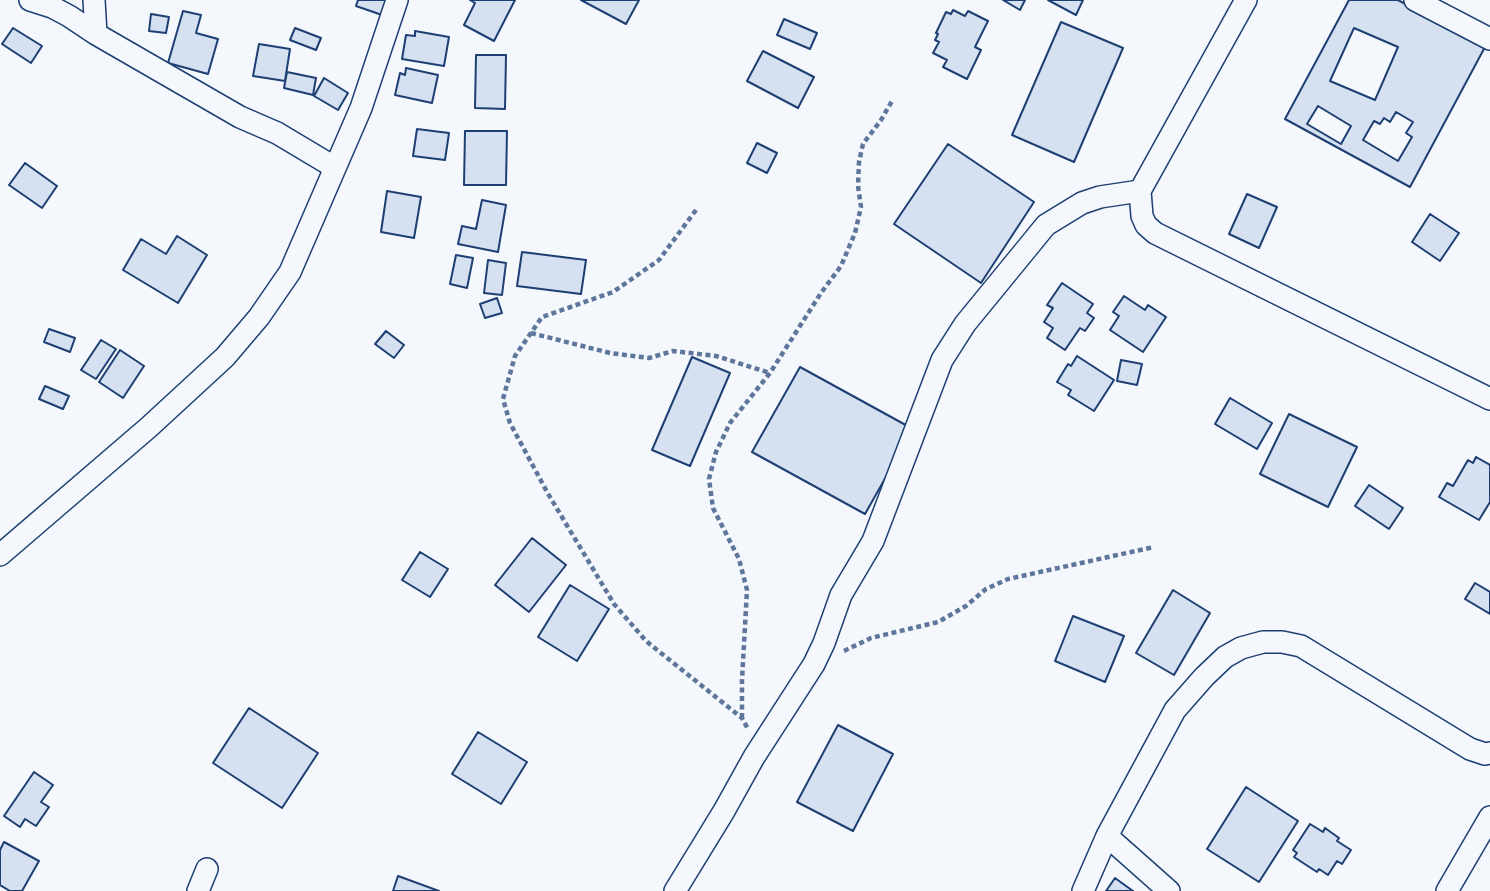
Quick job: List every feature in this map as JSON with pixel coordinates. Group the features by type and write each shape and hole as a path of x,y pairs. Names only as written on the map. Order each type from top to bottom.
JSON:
{"street":[{"path":"30,0 69,16 240,117 277,133 334,167"},
{"path":"94,0 96,34"},
{"path":"0,555 149,427 225,357 259,317 290,272 361,108 397,0"},
{"path":"1246,0 1140,191 1142,216 1146,225 1155,233 1490,398"},
{"path":"1415,0 1490,39"},
{"path":"675,891 754,757 814,664 841,595 873,541 942,360 965,324 1046,225 1082,203 1100,197 1140,191"},
{"path":"1083,891 1107,836 1175,710 1225,657 1241,648 1263,642 1301,646 1470,749 1490,753"},
{"path":"1447,891 1490,817"},
{"path":"1107,836 1169,891"},
{"path":"198,891 207,869"}],"path":[{"path":"742,718 747,590 739,559 713,508 709,479 716,452 730,423 770,373 841,266 855,233 861,207 858,186 863,144 892,101"},
{"path":"696,210 659,260 613,292 542,317 516,356 503,399 510,423 547,492 614,604 646,641 742,718 747,725 754,757"},
{"path":"531,333 610,353 649,358 673,351 716,356 770,373"},
{"path":"814,664 871,638 938,622 966,606 986,589 1007,579 1154,547"}],"building":[{"path":"358,0 387,0 382,15 356,6"},
{"path":"470,0 515,0 494,41 464,25 475,3"},
{"path":"581,0 639,0 626,24"},
{"path":"1003,0 1025,0 1020,10"},
{"path":"1048,0 1083,0 1076,15"},
{"path":"1349,0 1398,0 1485,47 1410,187 1285,119","holes":["1354,28 1398,47 1375,100 1330,81","1318,106 1351,126 1341,144 1307,124","1396,112 1413,122 1406,133 1412,137 1398,161 1363,140 1374,121 1380,124 1384,118 1390,122"]},
{"path":"953,10 965,16 968,11 988,21 975,47 981,50 967,79 943,67 947,60 933,53 939,42 935,40 938,34 936,33 946,12 951,14"},
{"path":"183,11 201,15 196,33 218,39 208,74 168,63"},
{"path":"151,14 169,17 166,33 149,31"},
{"path":"784,19 817,33 810,49 777,35"},
{"path":"1061,22 1123,48 1074,162 1012,135"},
{"path":"13,28 42,46 31,63 2,44"},
{"path":"295,28 321,38 316,50 290,40"},
{"path":"415,31 449,37 444,66 402,59 406,35 415,36"},
{"path":"259,44 290,49 285,81 253,76"},
{"path":"763,51 814,77 798,108 747,81"},
{"path":"476,55 506,55 505,109 475,108"},
{"path":"406,68 438,75 432,103 395,95 400,73 405,75"},
{"path":"287,72 316,78 313,95 284,88"},
{"path":"324,78 348,93 338,110 314,96"},
{"path":"417,129 449,133 445,160 413,156"},
{"path":"465,131 507,131 506,185 464,185"},
{"path":"757,143 777,153 767,173 747,163"},
{"path":"948,144 1034,202 981,283 894,224"},
{"path":"25,163 57,186 42,208 9,185"},
{"path":"387,191 421,197 414,238 381,232"},
{"path":"1247,194 1277,207 1259,248 1229,234"},
{"path":"482,200 506,205 498,252 458,244 462,226 476,229"},
{"path":"1430,214 1459,233 1440,261 1412,242"},
{"path":"177,236 207,255 178,303 123,270 141,239 166,254"},
{"path":"522,252 586,260 581,294 517,286"},
{"path":"456,255 473,258 467,288 450,284"},
{"path":"488,260 506,263 502,295 484,293"},
{"path":"1062,283 1093,304 1087,313 1094,318 1085,331 1080,328 1065,350 1047,338 1053,328 1044,322 1053,308 1047,305"},
{"path":"1124,296 1145,310 1148,305 1166,317 1143,352 1110,330 1119,316 1113,312"},
{"path":"497,298 502,313 485,318 480,304"},
{"path":"49,329 75,338 70,352 44,342"},
{"path":"386,331 404,345 394,358 375,344"},
{"path":"101,340 116,349 96,379 81,370"},
{"path":"120,350 144,366 123,398 99,382"},
{"path":"1077,356 1114,380 1094,411 1068,395 1071,390 1057,382 1068,364 1071,366"},
{"path":"692,357 730,373 690,466 652,450"},
{"path":"1121,360 1142,364 1137,385 1117,381"},
{"path":"800,367 913,429 865,514 752,452"},
{"path":"45,386 69,396 63,409 39,399"},
{"path":"1230,398 1272,423 1257,449 1215,424"},
{"path":"1289,414 1357,447 1328,507 1260,474"},
{"path":"1476,457 1490,465 1490,502 1479,520 1439,497 1447,483 1453,486 1468,460 1473,463"},
{"path":"1369,485 1403,508 1389,529 1355,506"},
{"path":"532,538 566,565 529,612 495,585"},
{"path":"420,552 448,569 430,597 402,580"},
{"path":"1475,583 1490,592 1490,614 1465,599"},
{"path":"570,585 609,609 577,661 538,637"},
{"path":"1173,590 1210,613 1174,675 1136,653"},
{"path":"1073,616 1124,636 1105,682 1055,661"},
{"path":"249,708 318,753 282,808 213,763"},
{"path":"838,725 893,754 853,831 797,802"},
{"path":"478,732 527,762 501,804 452,774"},
{"path":"34,772 53,785 41,802 49,807 36,826 25,819 20,827 4,816"},
{"path":"1246,787 1298,821 1259,882 1207,849"},
{"path":"1310,824 1323,832 1325,828 1339,838 1337,841 1351,850 1342,864 1337,861 1328,875 1319,869 1317,872 1294,857 1297,853 1293,850"},
{"path":"4,842 39,861 22,891 10,891 0,885 0,850"},
{"path":"398,876 439,891 393,891"},
{"path":"1115,878 1133,891 1106,891"}]}
